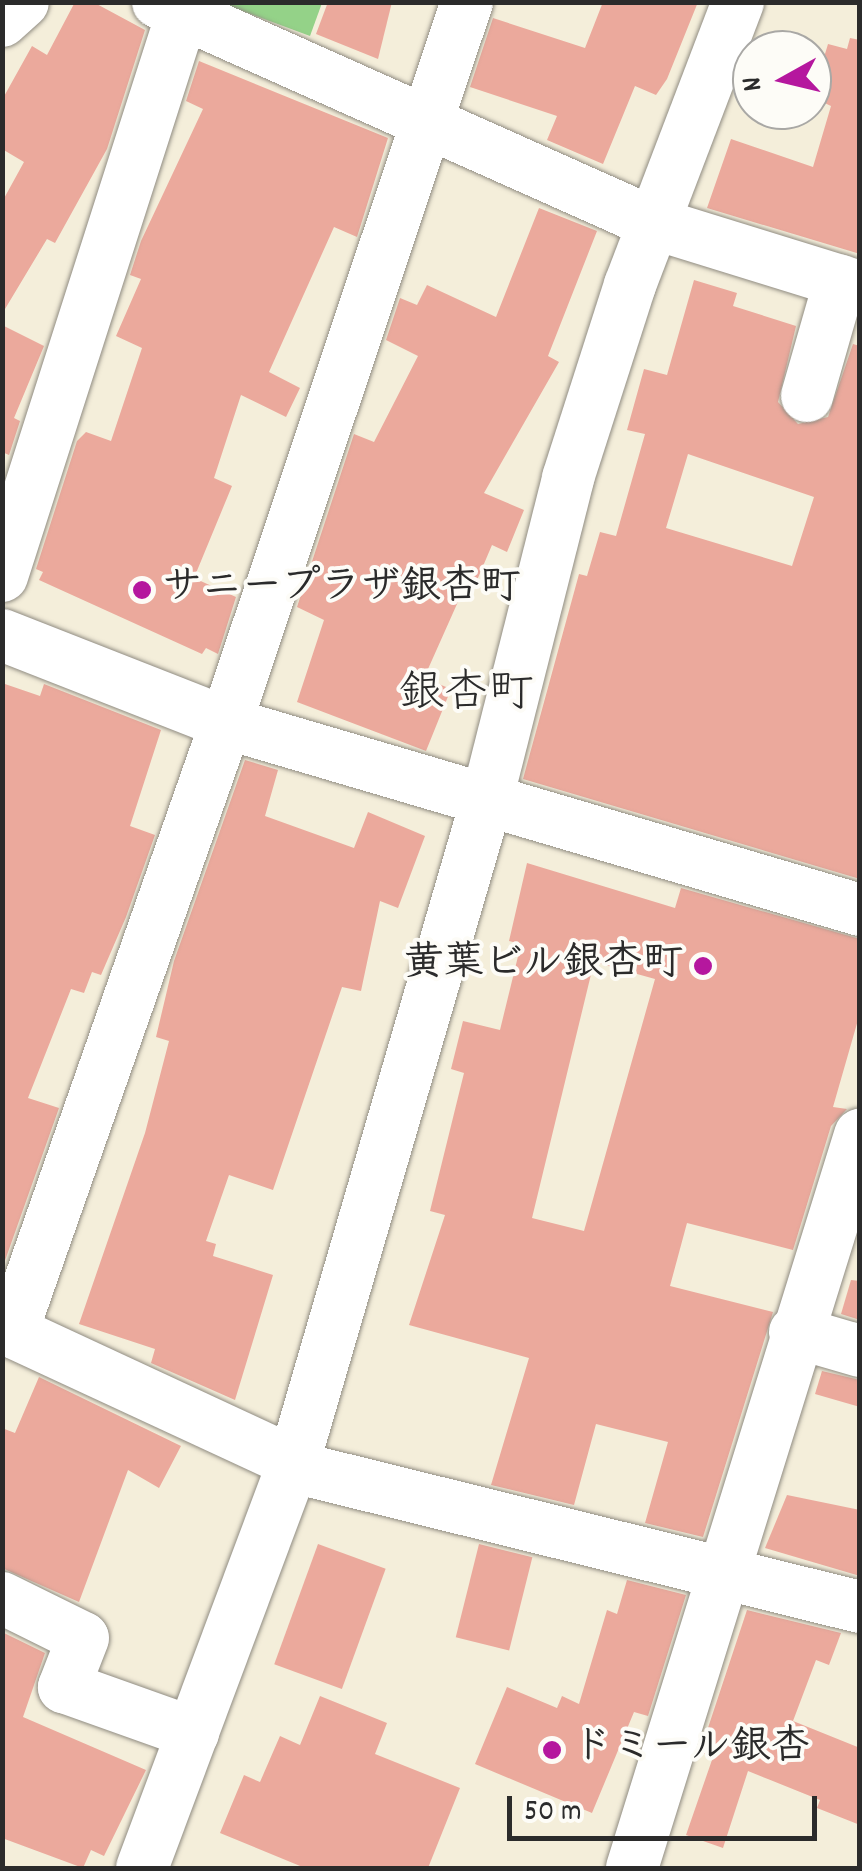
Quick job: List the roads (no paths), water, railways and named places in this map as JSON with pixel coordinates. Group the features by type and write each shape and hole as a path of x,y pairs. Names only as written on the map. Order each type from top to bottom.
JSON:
{"street":[{"path":"2,21 22,2"},
{"path":"467,2 226,723 7,1329 293,1465 860,1606"},
{"path":"142,1868 293,1465 486,803 568,478 653,223 738,2"},
{"path":"2,576 176,6 653,223 850,284 807,396"},
{"path":"2,635 226,723 486,803 860,910"},
{"path":"632,1868 795,1332 860,1135"},
{"path":"795,1332 860,1352"},
{"path":"2,1598 83,1638 64,1687 192,1734"}],"place":[{"name":"サニープラザ銀杏町","path":"142,590"},
{"name":"黄葉ビル銀杏町","path":"703,966"},
{"name":"ドミール銀杏","path":"552,1750"}],"district":[{"name":"銀杏町","path":"466,697"}]}
